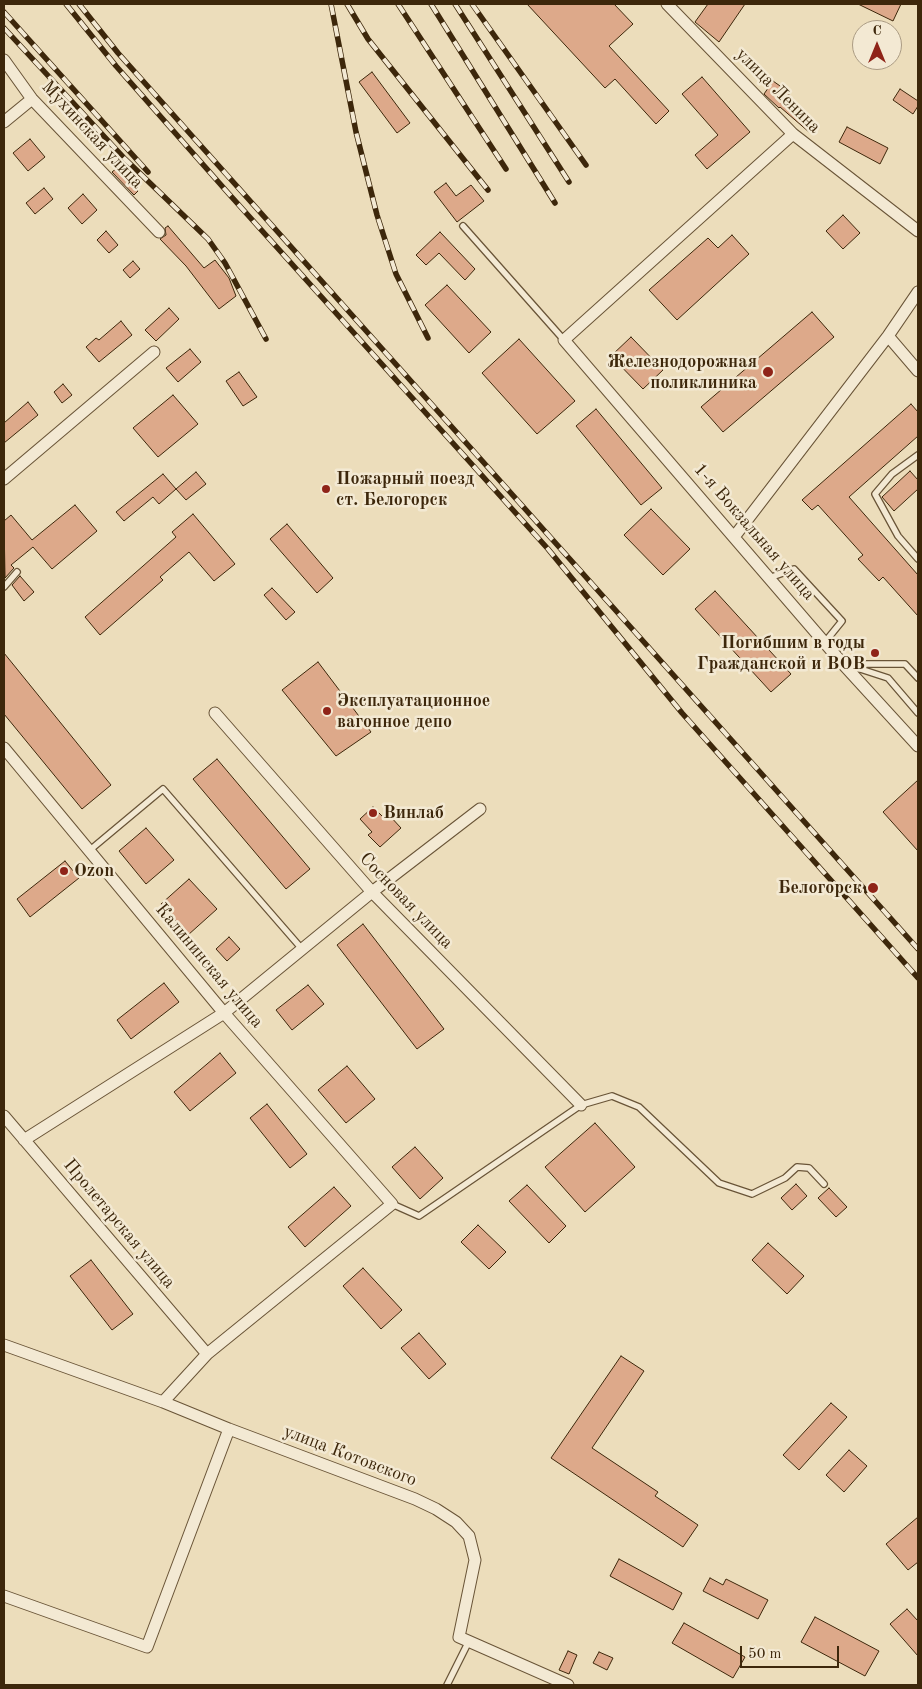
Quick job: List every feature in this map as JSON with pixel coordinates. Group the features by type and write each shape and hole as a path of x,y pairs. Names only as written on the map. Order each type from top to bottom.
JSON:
{"street":[{"name":"улица Ленина","path":"667,4 793,134 918,231"},
{"name":"Мухинская улица","path":"4,60 32,99 159,232"},
{"path":"4,122 32,99"},
{"path":"564,340 793,134"},
{"path":"734,537 888,336 918,292"},
{"path":"888,336 918,371"},
{"name":"1-я Вокзальная улица","path":"564,340 843,664 918,746"},
{"path":"4,479 154,352"},
{"name":"Сосновая улица","path":"215,713 372,892 581,1105"},
{"name":"Калининская улица","path":"4,748 224,1013 392,1204"},
{"path":"24,1140 224,1013 372,892 480,808"},
{"name":"Пролетарская улица","path":"4,1116 207,1354"},
{"path":"163,1402 207,1354 392,1204"},
{"name":"улица Котовского","path":"4,1345 163,1402 415,1499 456,1522 468,1536 475,1560 459,1637 469,1641"},
{"path":"4,1596 147,1647 229,1429"},
{"path":"469,1641 568,1685"}],"lane":[{"path":"463,226 564,340"},
{"path":"918,455 892,474 875,494 898,536 918,560"},
{"path":"770,578 794,569 842,621 825,642"},
{"path":"4,587 17,572"},
{"path":"843,664 905,664 918,678"},
{"path":"843,664 888,678 918,713"},
{"path":"90,850 163,790 302,949"},
{"path":"392,1204 419,1216 581,1105 612,1096 639,1107 719,1183 752,1194 785,1178 797,1168 809,1168 824,1184"},
{"path":"447,1685 469,1641"}],"building":[{"path":"527,4 614,4 633,24 609,46 669,111 656,124 615,79 605,88"},
{"path":"708,4 745,4 719,42 695,22"},
{"path":"858,4 901,4 893,20"},
{"path":"372,72 410,123 397,133 359,82"},
{"path":"702,77 750,132 707,169 695,155 718,135 682,94"},
{"path":"773,81 790,93 787,97 816,123 809,132 764,94"},
{"path":"900,89 918,101 918,106 913,114 893,100"},
{"path":"847,127 888,148 880,164 839,142"},
{"path":"30,139 45,157 28,171 13,153"},
{"path":"117,168 138,191 134,195 112,172"},
{"path":"446,183 456,196 471,185 484,201 457,222 434,192"},
{"path":"44,188 53,199 35,214 26,203"},
{"path":"83,194 97,210 82,224 68,208"},
{"path":"843,215 860,233 843,249 826,231"},
{"path":"168,226 204,268 215,260 229,278 236,296 219,309 186,266 160,239 166,235 165,228"},
{"path":"106,231 118,245 109,253 97,240"},
{"path":"440,232 475,269 465,280 439,253 426,265 416,255"},
{"path":"732,235 749,254 677,320 649,290 708,238 718,248"},
{"path":"133,261 140,269 130,278 123,270"},
{"path":"447,285 491,332 469,353 425,305"},
{"path":"169,308 179,319 156,341 145,330"},
{"name":"Железнодорожная поликлиника","path":"812,312 834,337 723,432 701,407"},
{"path":"121,321 132,335 99,362 86,347 96,338 99,340"},
{"path":"631,337 663,370 643,389 611,356"},
{"path":"519,339 575,401 537,434 482,373"},
{"path":"190,349 201,362 178,382 166,368"},
{"path":"239,372 257,397 243,406 226,381"},
{"path":"63,384 72,395 62,403 54,392"},
{"path":"173,395 198,424 158,457 133,428"},
{"path":"28,402 38,415 4,443 4,423"},
{"path":"911,404 918,412 918,436 849,497 918,575 918,616 883,577 879,581 858,559 863,555 818,505 812,510 802,500"},
{"path":"596,409 662,488 641,505 576,426"},
{"path":"910,471 918,480 918,489 894,511 882,497"},
{"path":"196,472 206,484 186,500 176,489"},
{"path":"163,474 176,489 159,504 153,497 124,521 116,512"},
{"path":"75,505 97,531 52,569 33,547 11,565 14,568 5,578 4,521 11,515 32,540"},
{"path":"651,509 690,549 663,575 624,535"},
{"path":"193,514 235,564 214,581 189,552 160,577 163,580 100,635 85,617 176,537 172,532"},
{"path":"287,524 333,578 317,593 270,539"},
{"path":"20,576 34,592 24,601 12,585"},
{"path":"272,588 295,612 286,620 264,595"},
{"path":"715,591 791,674 771,692 695,609"},
{"path":"4,653 111,785 82,809 4,714"},
{"name":"Эксплуатационное вагонное депо","path":"318,662 371,732 336,756 282,690"},
{"path":"217,759 310,869 286,889 193,779"},
{"path":"918,780 918,851 883,812"},
{"path":"373,807 385,819 389,815 401,828 380,847 368,835 372,832 360,819"},
{"path":"146,828 174,860 146,884 119,851"},
{"path":"65,861 79,878 30,917 17,899"},
{"path":"189,879 217,909 188,935 161,904"},
{"path":"363,924 444,1029 417,1049 337,945"},
{"path":"229,937 240,949 227,961 216,949"},
{"path":"164,983 179,1002 131,1039 117,1020"},
{"path":"308,985 324,1004 292,1030 276,1010"},
{"path":"220,1053 236,1073 190,1111 174,1092"},
{"path":"347,1066 375,1099 346,1123 318,1090"},
{"path":"267,1104 307,1154 290,1168 250,1118"},
{"path":"595,1123 635,1167 585,1212 545,1167"},
{"path":"415,1147 443,1178 420,1199 392,1167"},
{"path":"796,1184 807,1196 792,1210 781,1198"},
{"path":"527,1185 566,1226 549,1243 509,1201"},
{"path":"334,1187 351,1206 305,1247 288,1227"},
{"path":"829,1188 847,1207 836,1217 818,1198"},
{"path":"478,1225 506,1252 489,1269 461,1242"},
{"path":"768,1243 804,1276 787,1294 752,1260"},
{"path":"91,1260 133,1314 112,1330 70,1276"},
{"path":"363,1268 402,1310 381,1329 343,1286"},
{"path":"419,1333 446,1364 429,1379 401,1348"},
{"path":"621,1356 644,1371 592,1448 658,1492 655,1496 698,1525 683,1547 551,1458"},
{"path":"831,1403 847,1417 799,1470 783,1455"},
{"path":"849,1450 867,1466 844,1492 826,1475"},
{"path":"918,1517 918,1562 908,1570 886,1544"},
{"path":"619,1559 682,1593 673,1610 610,1576"},
{"path":"710,1578 723,1585 726,1579 768,1600 758,1619 703,1591"},
{"path":"907,1609 918,1621 918,1656 890,1624"},
{"path":"815,1617 879,1651 865,1676 801,1642"},
{"path":"684,1623 745,1657 733,1678 672,1643"},
{"path":"568,1651 577,1655 569,1674 559,1670"},
{"path":"599,1652 613,1658 607,1670 593,1663"}],"railway":[{"path":"66,4 116,66 229,194 548,549 682,713 918,978"},
{"path":"79,4 118,53 918,949"},
{"path":"331,4 356,132 377,215 396,274 428,338"},
{"path":"347,4 368,39 488,190"},
{"path":"398,4 506,169"},
{"path":"431,4 555,203"},
{"path":"455,4 569,182"},
{"path":"472,4 586,165"},
{"path":"4,12 148,172"},
{"path":"4,28 125,159 208,239 225,263 266,339"}],"place":[{"name":"Железнодорожная поликлиника","path":"768,372"},
{"name":"Пожарный поезд ст. Белогорск","path":"326,489"},
{"name":"Погибшим в годы Гражданской и ВОВ","path":"875,653"},
{"name":"Эксплуатационное вагонное депо","path":"327,711"},
{"name":"Винлаб","path":"373,813"},
{"name":"Ozon","path":"64,871"},
{"name":"Белогорск","path":"873,888"}]}
